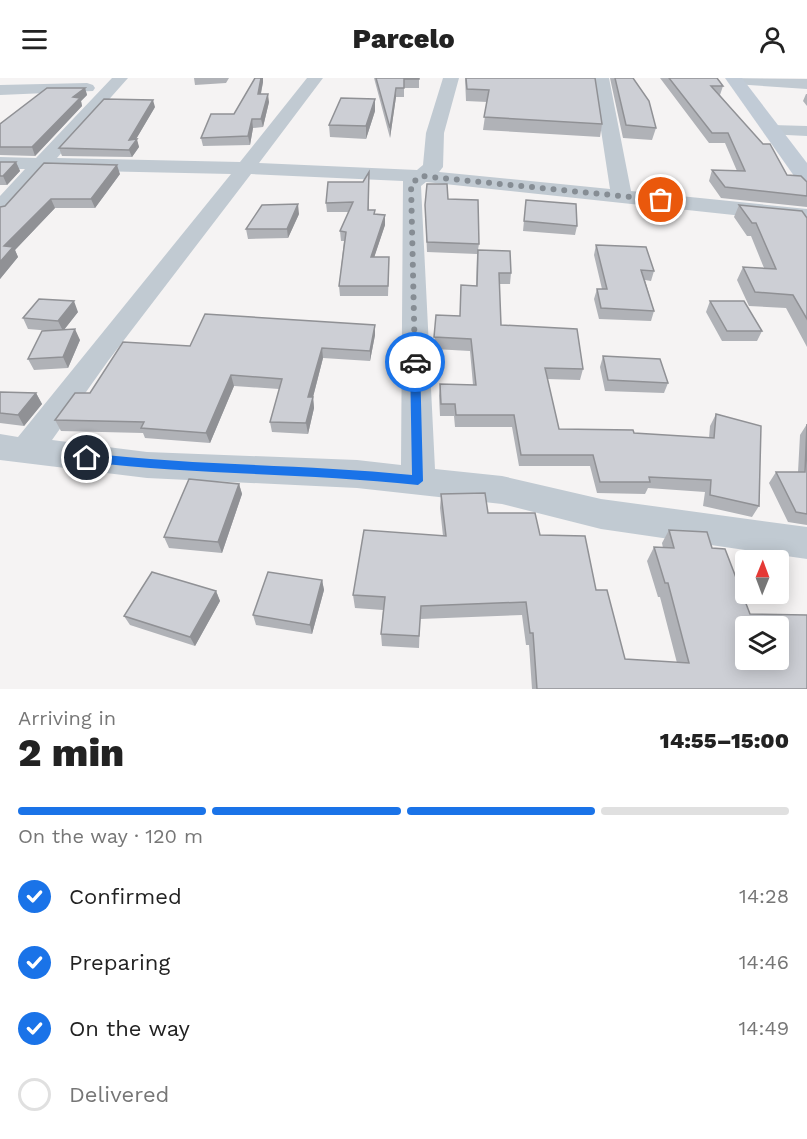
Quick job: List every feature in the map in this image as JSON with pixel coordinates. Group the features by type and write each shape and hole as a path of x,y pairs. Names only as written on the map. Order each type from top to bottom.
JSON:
{"street":[{"path":"13,449 315,78"},
{"path":"418,481 411,184 433,167 435,133 451,78"},
{"path":"601,78 621,195"},
{"path":"734,79 807,84"},
{"path":"734,79 807,178"},
{"path":"0,90 116,83"},
{"path":"0,209 116,83"},
{"path":"772,130 807,131"},
{"path":"0,164 244,168 421,176 807,216"},
{"path":"13,449 147,465 357,474 502,490 601,514 807,543"}],"building":[{"path":"255,78 261,78 258,94 268,94 261,119 252,119 248,136 201,138 211,114 234,114"},
{"path":"376,78 419,78 404,79 404,88 396,88 390,128"},
{"path":"466,78 595,78 602,124 484,117 489,90 467,89"},
{"path":"615,78 633,78 649,101 656,128 626,125"},
{"path":"669,78 717,78 723,86 711,86 763,144 770,144 787,175 801,176 807,182 807,196 725,187 712,170 745,171 728,133 712,133"},
{"path":"47,88 85,88 73,97 80,98 32,147 0,147 0,124"},
{"path":"341,98 375,99 366,126 329,125"},
{"path":"104,99 153,100 129,140 137,139 129,150 59,148"},
{"path":"0,162 16,162 3,176 0,176"},
{"path":"44,163 117,165 91,199 51,199 4,246 13,247 0,262 0,207 5,206"},
{"path":"369,172 368,210 375,210 374,214 385,215 371,257 389,257 388,286 339,286 346,232 340,231 353,202 326,203 328,182 363,182"},
{"path":"427,184 447,184 448,199 478,200 479,244 427,242 425,205"},
{"path":"526,200 576,204 577,226 524,221"},
{"path":"298,204 287,229 246,229 262,205"},
{"path":"739,205 802,211 807,218 807,319 793,295 755,292 743,267 776,269 756,223 752,223"},
{"path":"596,245 646,247 654,271 641,270 654,311 601,308 597,289 607,289"},
{"path":"478,250 510,251 511,273 499,273 501,325 577,329 583,369 545,368 559,429 633,430 634,433 714,438 716,414 761,426 759,506 710,495 711,480 649,477 650,482 600,482 593,455 521,455 514,415 456,415 455,404 441,404 440,384 476,385 471,339 434,337 436,315 460,316 461,285 477,286"},
{"path":"39,299 74,301 58,321 23,318"},
{"path":"710,301 744,301 762,331 727,331"},
{"path":"205,314 375,325 370,351 322,348 308,397 313,397 306,423 270,422 282,379 231,375 206,433 141,428 144,422 55,420 75,393 90,393 123,342 190,346"},
{"path":"75,329 63,357 28,359 42,331"},
{"path":"603,356 660,359 668,383 608,380"},
{"path":"0,392 36,393 18,415 0,413"},
{"path":"807,424 807,514 796,512 776,472 805,472"},
{"path":"189,479 239,484 218,542 164,537"},
{"path":"485,493 488,513 535,513 540,535 585,536 596,590 607,590 625,659 689,663 668,583 665,583 654,547 674,548 669,530 707,532 712,548 725,549 735,575 735,604 746,604 750,614 807,615 807,689 537,689 533,633 530,633 526,602 421,606 419,636 381,634 385,597 353,595 364,530 446,536 441,494"},
{"path":"152,572 216,591 190,637 124,616"},
{"path":"268,572 322,580 310,625 253,615"}],"way so far":[{"path":"415,362 411,184 421,176 661,200"}],"route":[{"path":"87,458 147,465 357,474 418,481 415,362"}]}
